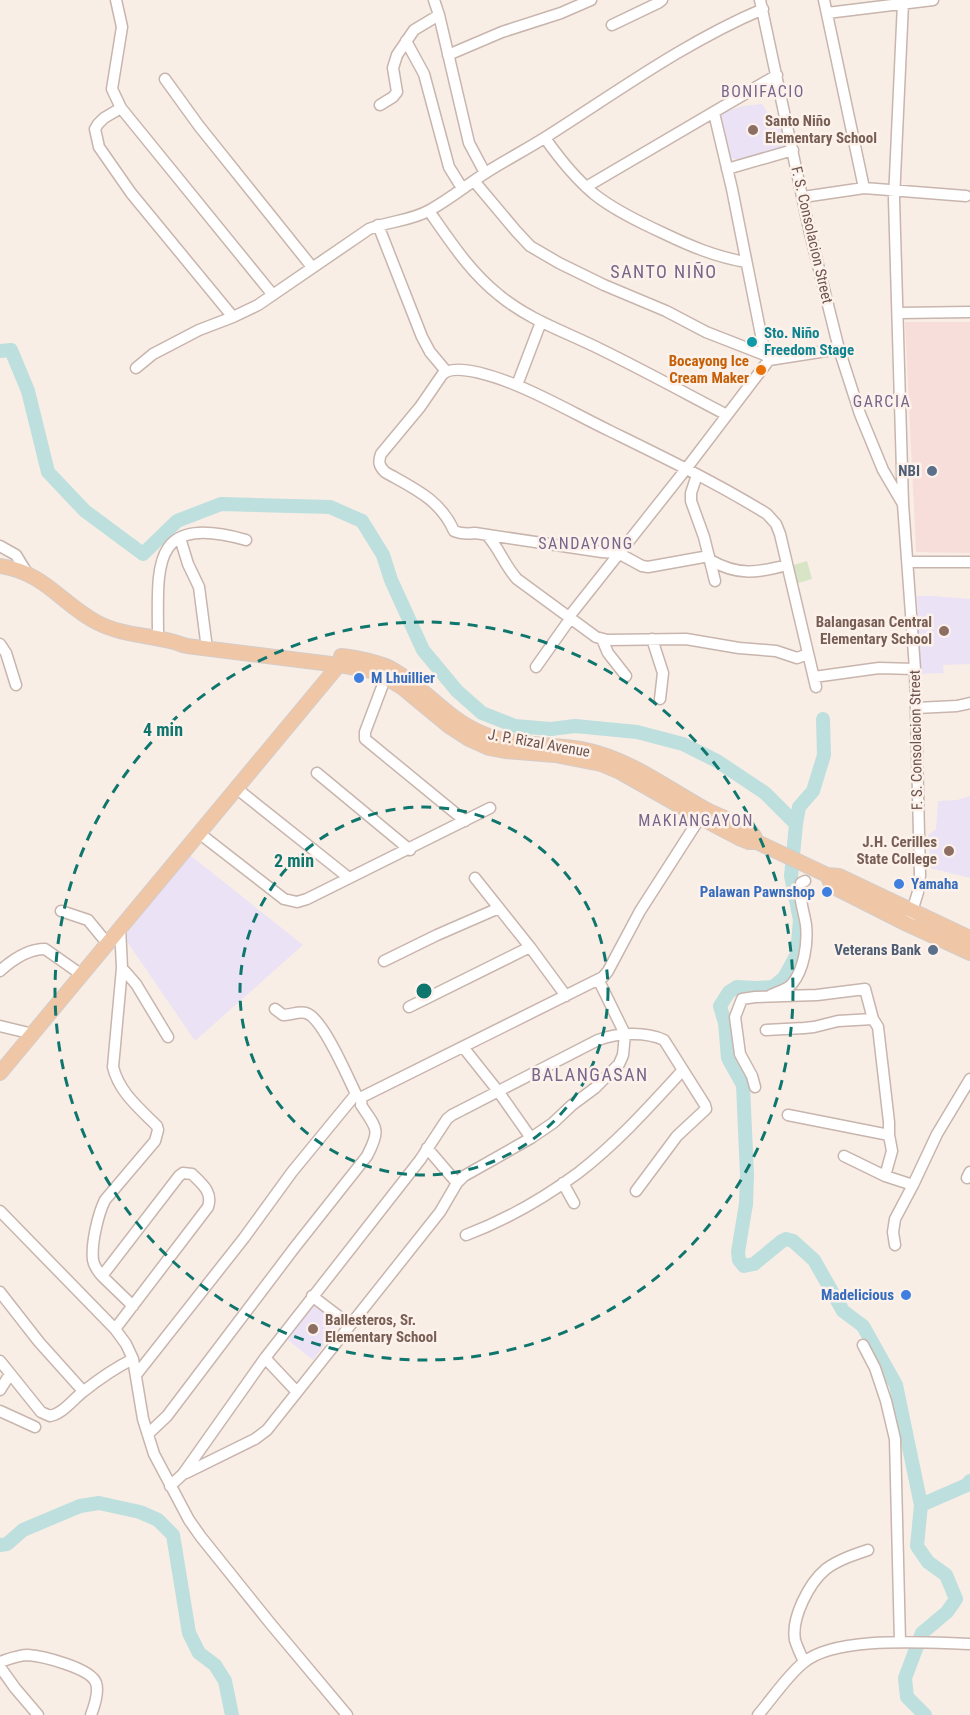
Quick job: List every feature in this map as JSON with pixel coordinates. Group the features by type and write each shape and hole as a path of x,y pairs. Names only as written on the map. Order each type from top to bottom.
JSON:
{"main road":[{"name":"J. P. Rizal Avenue","path":"0,566 27,573 59,593 82,613 97,622 134,635 187,646 343,661 360,658 387,672 448,726 469,740 489,748 584,760 631,773 703,814 752,832 757,842 772,850 827,875 839,876 970,938"},
{"name":"J. P. Rizal Avenue","path":"176,642 206,641 343,661"},
{"path":"0,1073 343,661"},
{"name":"J. P. Rizal Avenue","path":"827,875 832,886 970,953"}],"street":[{"path":"116,0 122,27 112,89 120,108 273,295"},
{"path":"434,0 469,143 485,173"},
{"path":"448,55 502,32 561,13 591,0"},
{"path":"612,25 662,0"},
{"path":"824,0 864,188"},
{"path":"827,13 899,2 933,0"},
{"path":"899,2 894,199 903,504"},
{"path":"136,368 153,354 199,330 258,305 369,229 429,211 646,71 741,18 761,4"},
{"name":"F. S. Consolacion Street","path":"761,4 809,229 839,349 873,448 903,504 915,669 920,875 918,892 907,924"},
{"path":"380,105 397,92 393,68 397,55 406,40 416,27 439,15"},
{"path":"406,40 424,75 449,168 462,188"},
{"path":"586,187 777,75"},
{"path":"165,80 312,267"},
{"path":"120,108 104,118 95,129 99,147 131,193 233,317"},
{"path":"536,667 569,618 727,415 767,357 714,112"},
{"path":"545,138 561,160 586,187 614,208 642,224 695,248 746,262"},
{"path":"727,169 793,150"},
{"path":"474,181 530,246 604,285 666,311 706,332 767,357 839,349"},
{"path":"803,197 864,188 966,196"},
{"path":"429,211 461,257 482,280 517,309 613,355 727,415"},
{"path":"378,225 422,337 430,352 446,371"},
{"path":"899,313 970,312"},
{"path":"517,385 541,322"},
{"path":"787,565 755,573 726,568 710,558 648,567 618,553 475,533 464,534 454,531 448,518 435,503 385,471 379,464 381,454 446,371 464,370 517,385 686,469 767,514 776,524 780,534 815,682 879,668 915,669"},
{"path":"697,475 691,501 710,558 715,581"},
{"path":"158,639 158,586 162,559 171,543 180,538 207,532 246,540"},
{"path":"487,535 494,542 517,579 591,635 602,639 686,639 739,648 776,651 797,658 808,654"},
{"path":"180,538 199,588 206,641"},
{"path":"0,546 16,555 27,573"},
{"path":"908,562 970,562"},
{"path":"602,639 610,656 626,675"},
{"path":"652,639 663,673 660,699"},
{"path":"0,644 6,653 16,685"},
{"path":"387,672 365,732 365,739 465,821"},
{"path":"916,708 970,703"},
{"path":"317,773 410,849"},
{"path":"236,788 349,878"},
{"path":"199,833 284,899 297,902 308,899 490,808"},
{"path":"136,1375 244,1238 292,1172 359,1095 598,981 608,971 640,911 703,814"},
{"path":"475,878 566,996"},
{"path":"766,998 792,985 801,966 807,947 800,890 801,883 805,881"},
{"path":"384,961 499,908"},
{"path":"61,911 88,920 107,943"},
{"path":"120,927 122,968 113,1067 121,1087 157,1126 158,1130 155,1141 100,1209 93,1261 102,1276 133,1306"},
{"path":"409,1007 530,947"},
{"path":"0,971 17,958 36,950 45,949 82,975"},
{"path":"122,968 136,984 168,1037"},
{"path":"183,1474 255,1439 267,1430 440,1212 457,1183 472,1170 531,1138 553,1123 613,1072 623,1055 625,1034 598,981"},
{"path":"755,1087 740,1053 735,1017 742,999 865,988 873,1019 878,1027 889,1122 892,1151 885,1176"},
{"path":"148,1434 167,1416 367,1156 373,1144 376,1131 372,1121 361,1105 359,1095 339,1058 314,1018 306,1013 283,1015 276,1009"},
{"path":"766,1030 814,1027 838,1021 873,1019"},
{"path":"0,1026 33,1034"},
{"path":"171,1486 183,1474 312,1296 420,1160 447,1119 461,1109 612,1035 650,1035 664,1040 706,1109 677,1136 636,1191"},
{"path":"463,1047 531,1138"},
{"path":"466,1235 504,1219 563,1183 593,1161 632,1125 683,1070"},
{"path":"895,1245 893,1232 895,1219 937,1134 967,1092 970,1079"},
{"path":"788,1115 889,1135"},
{"path":"427,1148 457,1183"},
{"path":"844,1156 885,1176 913,1185"},
{"path":"102,1276 179,1176 183,1173 192,1174 210,1197 208,1207 115,1329"},
{"path":"563,1183 574,1203"},
{"path":"0,1210 115,1329 126,1344 133,1359 143,1419 154,1454 189,1520 201,1538 347,1715"},
{"path":"0,1292 39,1342 83,1391"},
{"path":"312,1296 350,1325"},
{"path":"863,1345 875,1368 895,1439 902,1642"},
{"path":"265,1358 297,1392"},
{"path":"0,1360 40,1412 50,1416 57,1414 109,1372 133,1359"},
{"path":"0,1390 10,1374"},
{"path":"0,1412 35,1427"},
{"path":"804,1662 795,1641 795,1626 799,1609 811,1585 825,1570 847,1556 868,1550"},
{"path":"758,1715 804,1662 826,1650 902,1642 970,1644"},
{"path":"0,1662 29,1655 58,1662 91,1674 96,1682 97,1690 91,1715"},
{"path":"0,1666 38,1715"}],"shaded area":[{"name":"Santo Niño Elementary School","path":"762,104 769,115 782,117 786,144 784,150 750,161 728,158 718,114 743,106"},
{"path":"905,322 970,322 970,553 916,552"},
{"name":"Balangasan Central Elementary School","path":"917,596 970,599 970,664 943,665 944,673 920,674"},
{"name":"J.H. Cerilles State College","path":"970,796 970,878 930,868 928,835 936,829 938,801 957,800"},
{"path":"190,855 303,945 195,1041 124,937"},
{"name":"Ballesteros, Sr. Elementary School","path":"313,1298 342,1321 313,1360 284,1337"}],"green space":[{"path":"807,561 812,579 795,584 790,566"}],"waterway":[{"path":"0,351 11,350 28,391 48,472 85,511 143,554 177,521 221,504 330,507 362,521 383,555 391,580 423,650 457,691 482,713 515,726 551,729 575,726 637,732 683,744 717,761 765,793 796,824"},
{"path":"823,719 824,755 813,791 799,807 796,824 791,876 800,920 797,954 784,978 773,987 737,987 729,992 720,1006 725,1023 728,1058 743,1085 747,1175 746,1204 738,1252 739,1260 744,1266 754,1264 782,1241 786,1239 793,1241 814,1260 843,1311 863,1326 896,1385 921,1505 917,1546 928,1562 946,1575 956,1599 947,1612 922,1633 905,1678 907,1697 925,1715"},
{"path":"921,1505 967,1485 970,1481"},
{"path":"0,1545 7,1544 23,1530 80,1506 99,1503 140,1512 158,1520 173,1535 189,1633 199,1653 215,1665 225,1681 232,1715"}],"place":[{"name":"Santo Niño Elementary School","path":"753,130"},
{"name":"Sto. Niño Freedom Stage","path":"752,342"},
{"name":"Bocayong Ice Cream Maker","path":"761,370"},
{"name":"NBI","path":"932,471"},
{"name":"Balangasan Central Elementary School","path":"944,631"},
{"name":"M Lhuillier","path":"359,678"},
{"name":"J.H. Cerilles State College","path":"949,851"},
{"name":"Yamaha","path":"899,884"},
{"name":"Palawan Pawnshop","path":"827,892"},
{"name":"Veterans Bank","path":"933,950"},
{"name":"Madelicious","path":"906,1295"},
{"name":"Ballesteros, Sr. Elementary School","path":"313,1329"}],"district":[{"name":"BONIFACIO","path":"763,91"},
{"name":"SANTO NIÑO","path":"664,272"},
{"name":"GARCIA","path":"882,401"},
{"name":"SANDAYONG","path":"586,543"},
{"name":"MAKIANGAYON","path":"696,820"},
{"name":"BALANGASAN","path":"590,1075"}]}
